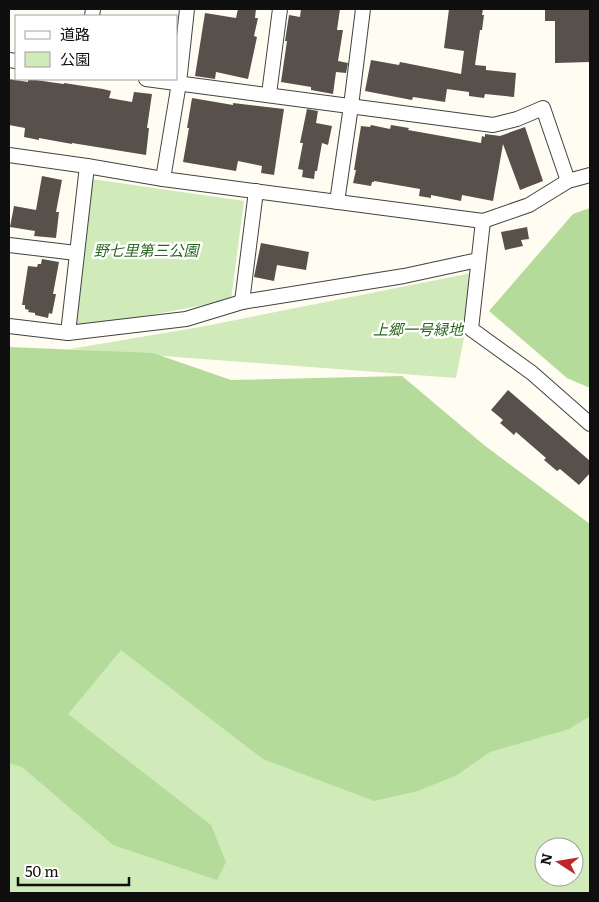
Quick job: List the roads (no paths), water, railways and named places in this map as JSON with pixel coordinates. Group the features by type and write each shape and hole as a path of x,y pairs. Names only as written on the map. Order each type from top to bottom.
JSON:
{"street":[{"path":"163,179 179,83 187,9"},
{"path":"269,94 280,9"},
{"path":"337,202 352,106 363,9"},
{"path":"154,80 494,125 517,119 544,108 568,181"},
{"path":"9,155 163,179 484,221 529,205 568,181 590,175"},
{"path":"68,333 87,166"},
{"path":"242,302 256,191"},
{"path":"484,221 471,329 532,373 590,424"},
{"path":"9,245 76,253"},
{"path":"9,326 68,333 186,319 242,302 404,276 478,260"}],"park label":[{"name":"野七里第三公園","path":"146,251"},
{"name":"上郷一号緑地","path":"418,330"}]}
